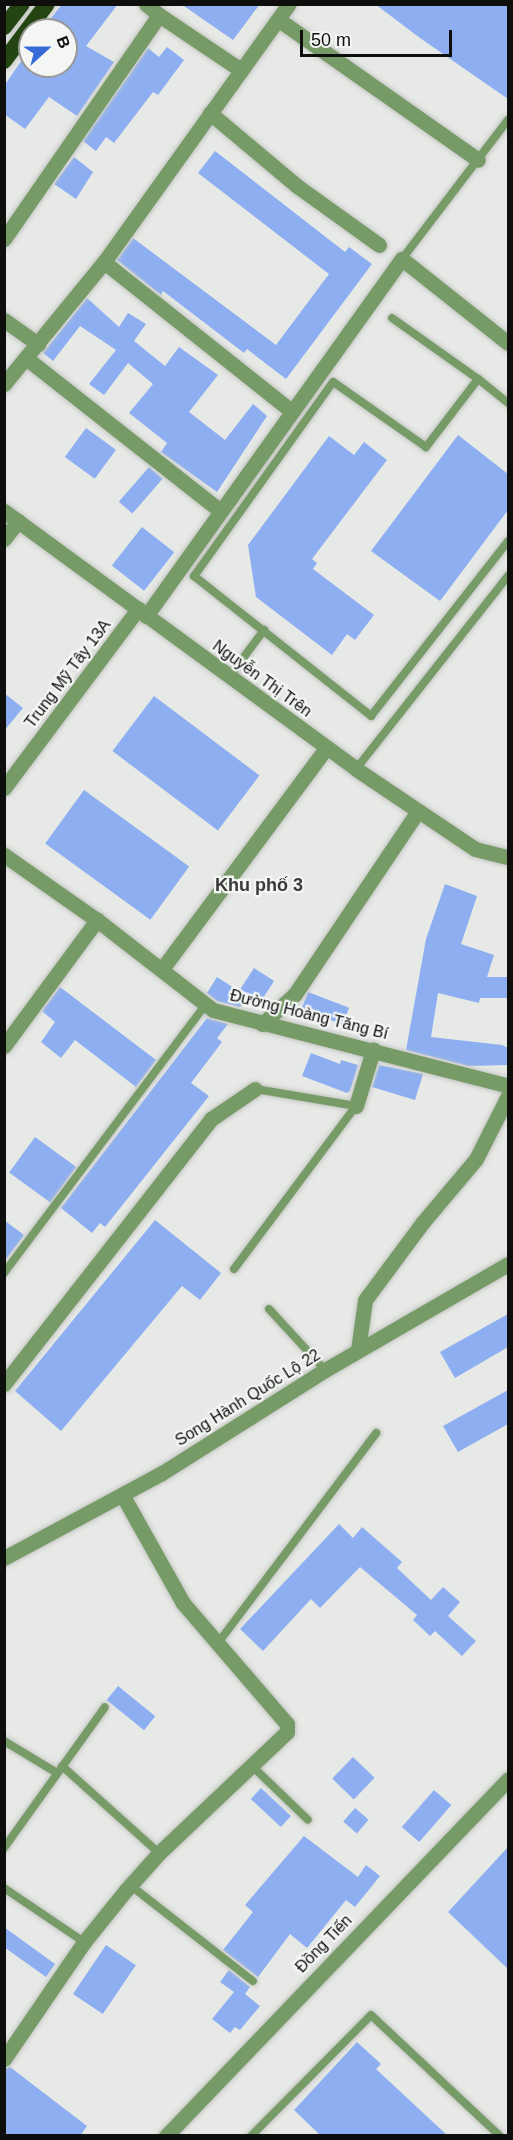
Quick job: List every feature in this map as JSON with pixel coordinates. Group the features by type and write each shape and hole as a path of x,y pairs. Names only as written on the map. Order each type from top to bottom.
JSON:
{"highway":[{"path":"4,27 22,4"},
{"path":"4,61 47,4"}],"street":[{"path":"146,4 241,70"},
{"path":"4,384 104,262 289,4"},
{"path":"4,240 159,15"},
{"path":"279,20 478,160"},
{"path":"210,114 379,245"},
{"path":"402,259 508,343"},
{"name":"Trung Mỹ Tây 13A","path":"4,788 142,613 402,259"},
{"path":"104,262 290,410"},
{"path":"4,320 38,345"},
{"path":"26,358 219,510"},
{"name":"Nguyễn Thị Trên","path":"4,511 356,769 475,849 508,857"},
{"path":"4,539 18,521"},
{"path":"162,969 326,748"},
{"path":"262,1024 296,994 418,811"},
{"name":"Đường Hoàng Tăng Bí","path":"4,855 97,920 213,1010 508,1086"},
{"path":"4,1046 97,920"},
{"path":"356,1106 373,1050"},
{"path":"4,1384 211,1119 255,1089"},
{"path":"358,1350 365,1300 423,1222 477,1159 508,1096"},
{"name":"Song Hành Quốc Lộ 22","path":"4,1558 123,1496 358,1350 508,1264"},
{"path":"4,2059 84,1942 130,1885 159,1853 253,1767 287,1732 287,1724 183,1603 123,1496"},
{"name":"Đồng Tiến","path":"166,2136 508,1779"}],"lane":[{"path":"402,259 508,120"},
{"path":"392,318 508,403"},
{"path":"478,379 426,447 333,382 194,576 371,716 508,541"},
{"path":"356,769 508,576"},
{"path":"229,677 264,630"},
{"path":"4,1273 206,1004"},
{"path":"234,1269 356,1106 255,1089"},
{"path":"269,1309 325,1370"},
{"path":"218,1643 376,1433"},
{"path":"4,1848 105,1707"},
{"path":"4,1741 59,1769 159,1853"},
{"path":"253,1767 308,1820"},
{"path":"130,1885 253,1981"},
{"path":"4,1888 84,1942"},
{"path":"251,2136 371,2015 500,2136"}],"building":[{"path":"62,4 118,4 86,46 114,62 77,116 49,97 25,129 4,114 4,86 18,66 18,78 78,78 78,18 51,18"},
{"path":"181,4 260,4 233,40"},
{"path":"375,4 508,4 508,99 420,38"},
{"path":"167,47 184,60 158,95 153,92 114,143 106,137 96,151 83,141 148,48 159,57"},
{"path":"215,151 345,252 349,247 372,264 286,379 247,349 244,353 163,291 161,295 117,260 133,238 276,345 329,274 198,173"},
{"path":"74,157 93,172 76,199 54,184"},
{"path":"87,298 119,327 128,313 146,324 134,341 165,366 179,347 218,375 189,412 225,440 253,404 267,416 217,492 161,452 167,443 129,413 153,384 128,363 104,395 89,384 116,350 80,326 53,361 43,353"},
{"path":"86,428 116,450 95,479 65,457"},
{"path":"458,435 508,474 508,510 440,601 371,551"},
{"path":"329,436 354,455 364,442 387,460 312,559 317,563 313,569 374,615 355,640 347,634 332,655 256,597 248,545"},
{"path":"149,467 163,479 132,514 119,502"},
{"path":"142,527 174,552 144,591 112,566"},
{"path":"4,693 23,708 4,731"},
{"path":"154,696 259,775 218,831 112,751"},
{"path":"84,790 189,866 150,920 45,843"},
{"path":"445,884 477,896 461,944 494,955 487,977 508,977 508,998 480,998 479,1003 438,993 431,1037 502,1045 508,1048 508,1065 468,1066 406,1050 426,939"},
{"path":"254,968 274,981 261,1002 240,989"},
{"path":"217,977 248,997 240,1007 217,1001 207,993"},
{"path":"60,987 156,1060 136,1087 75,1040 61,1058 41,1042 55,1022 42,1011"},
{"path":"308,992 349,1008 343,1025 302,1009"},
{"path":"207,1018 228,1024 217,1038 222,1042 191,1083 209,1096 105,1227 100,1223 92,1233 61,1208"},
{"path":"311,1053 340,1064 341,1060 358,1065 350,1091 347,1093 302,1076"},
{"path":"379,1065 423,1074 415,1100 372,1087"},
{"path":"35,1137 76,1167 50,1203 9,1173"},
{"path":"4,1220 24,1235 4,1262"},
{"path":"155,1220 221,1273 200,1300 182,1286 61,1431 15,1391"},
{"path":"508,1314 508,1347 455,1378 440,1352"},
{"path":"508,1390 508,1424 458,1452 443,1426"},
{"path":"339,1524 353,1538 362,1527 402,1562 397,1568 431,1600 443,1587 460,1602 448,1616 476,1641 462,1656 435,1631 430,1636 413,1620 417,1615 360,1567 320,1608 311,1599 263,1651 240,1629"},
{"path":"118,1686 155,1716 144,1730 107,1700"},
{"path":"353,1757 375,1778 354,1799 332,1779"},
{"path":"261,1788 291,1816 281,1827 251,1799"},
{"path":"434,1790 451,1805 419,1842 402,1827"},
{"path":"355,1808 369,1820 357,1833 343,1822"},
{"path":"304,1836 358,1877 366,1865 380,1876 355,1907 346,1900 307,1948 290,1934 258,1977 223,1950 253,1912 245,1905"},
{"path":"508,1847 508,1969 448,1912"},
{"path":"4,1927 55,1964 46,1977 4,1947"},
{"path":"106,1945 136,1965 103,2014 73,1994"},
{"path":"229,1970 250,1987 245,1994 260,2006 240,2030 235,2027 230,2033 212,2019 234,1992 220,1982"},
{"path":"357,2042 381,2064 376,2069 448,2136 321,2136 294,2110"},
{"path":"10,2067 87,2126 80,2136 4,2136 4,2069"}],"district":[{"name":"Khu phố 3","path":"259,885"}]}
